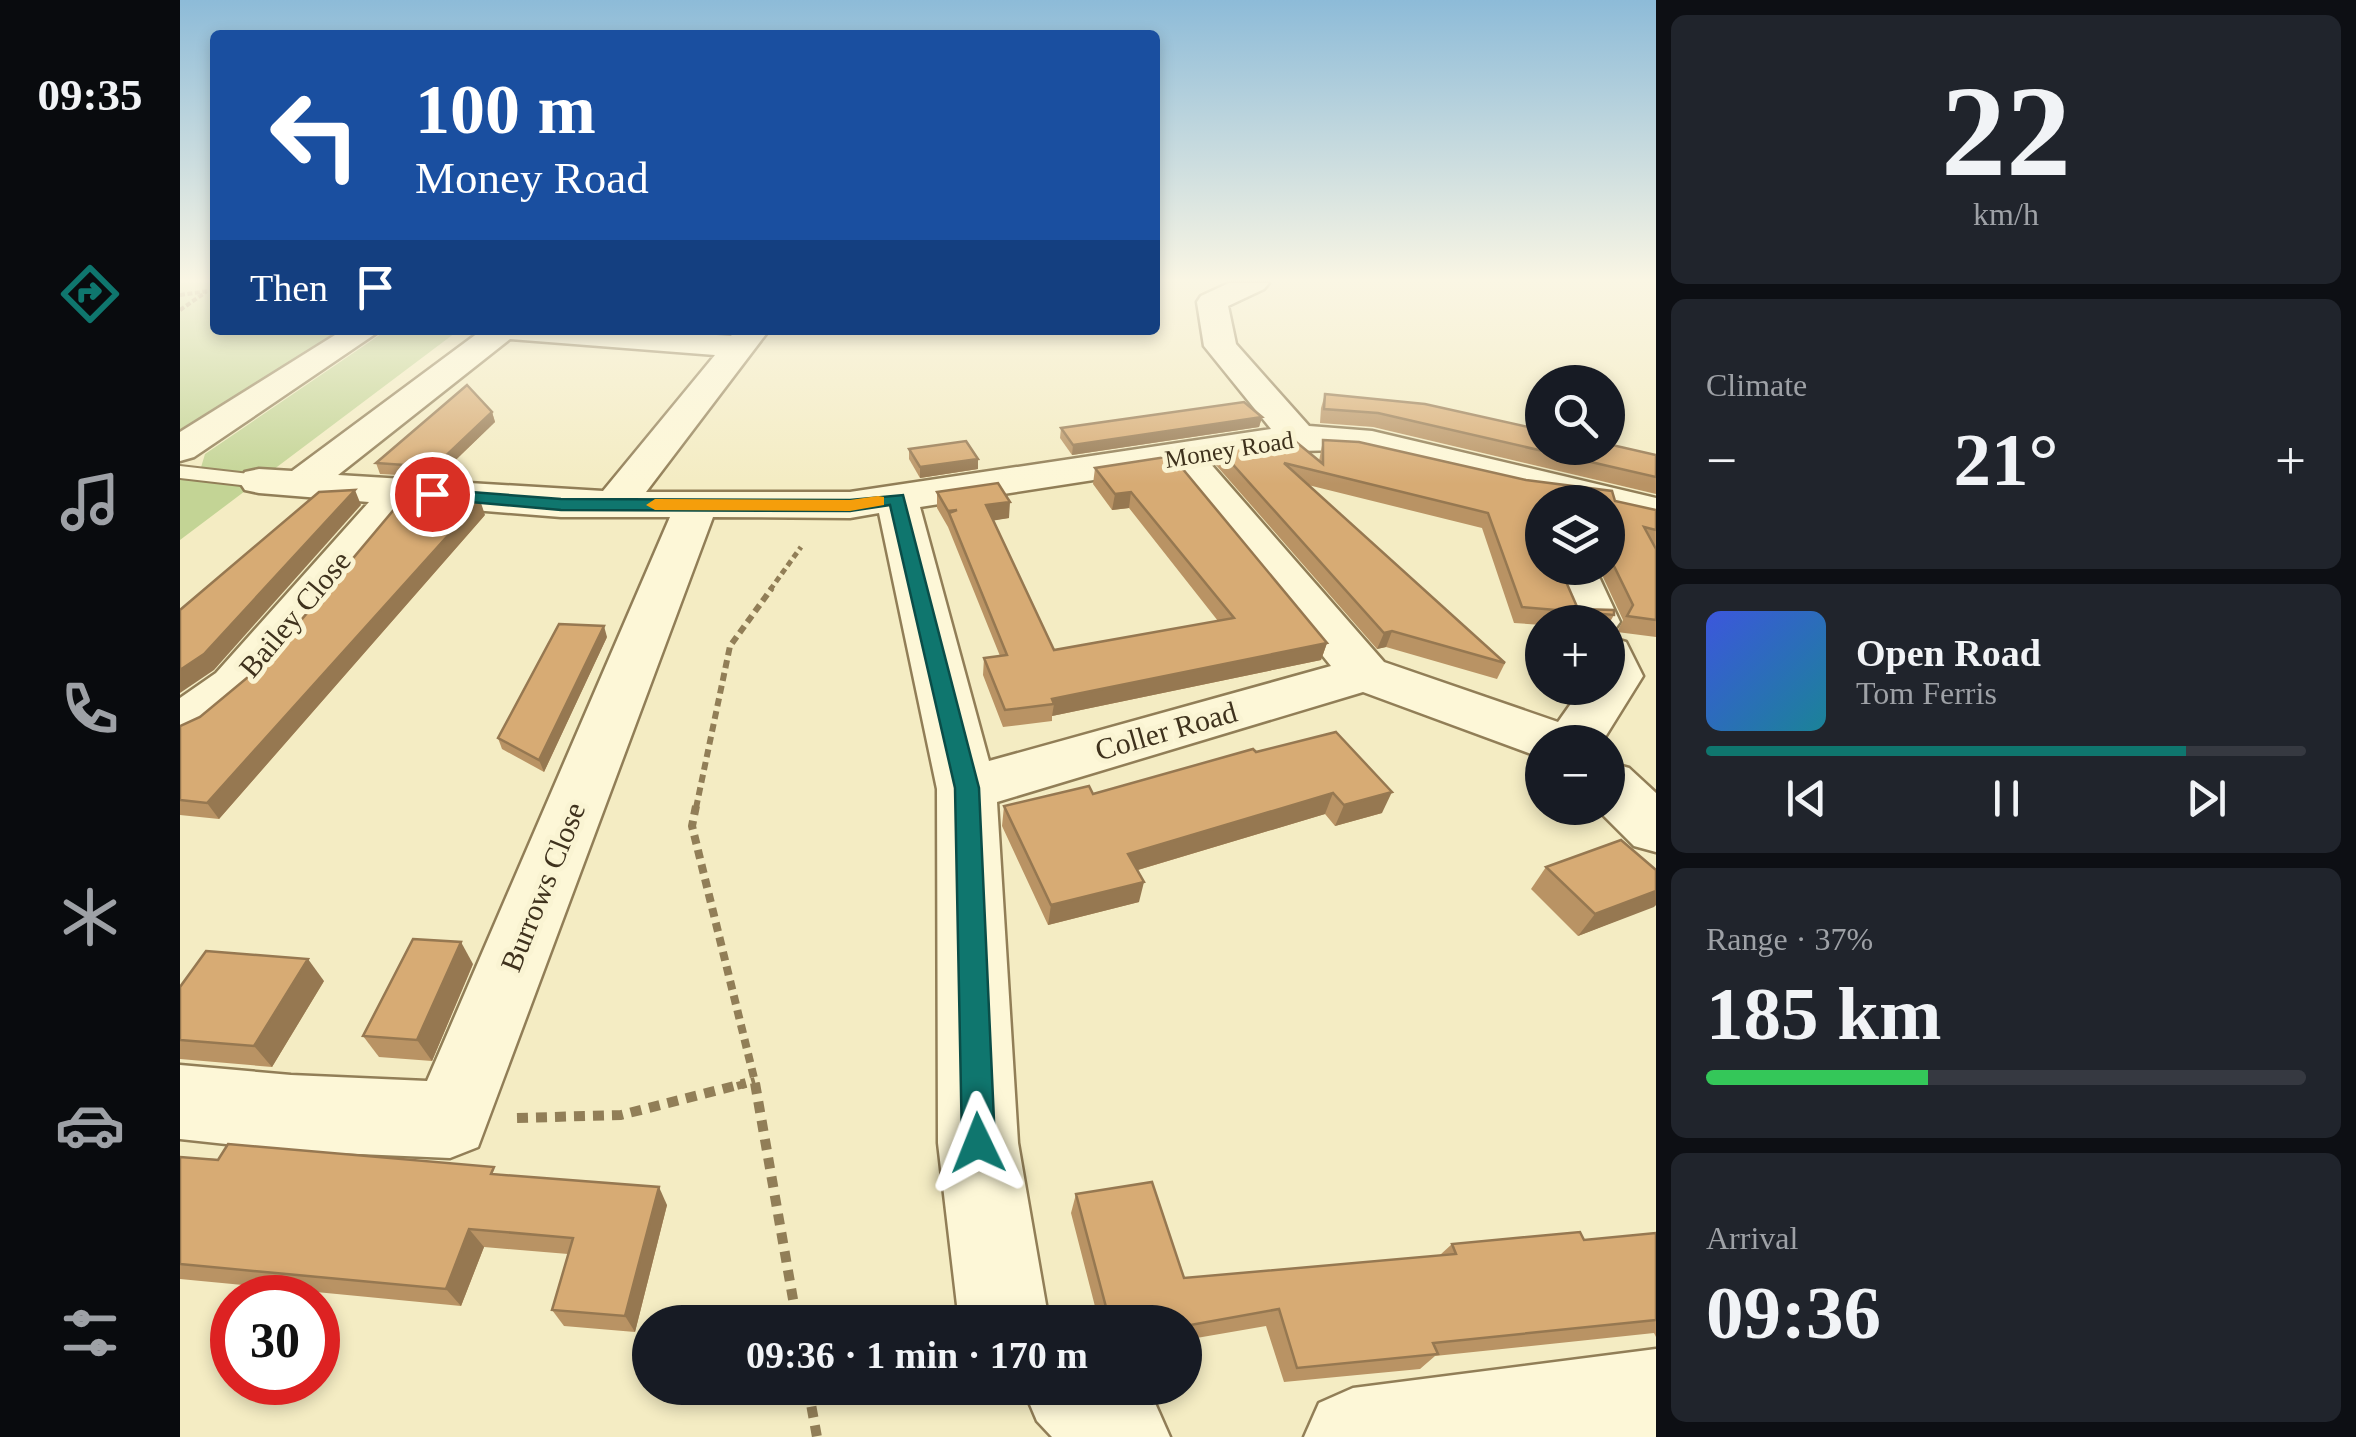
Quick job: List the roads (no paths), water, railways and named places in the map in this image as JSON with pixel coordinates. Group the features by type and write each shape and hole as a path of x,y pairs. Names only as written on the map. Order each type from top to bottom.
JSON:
{"street":[{"path":"180,449 334,350"},
{"path":"301,484 476,350"},
{"path":"614,504 737,350"},
{"path":"1223,350 1298,437"},
{"name":"Money Road","path":"258,480 614,504 830,506 1298,437 1372,443 1656,511"},
{"path":"1182,456 1365,674 1525,731"},
{"name":"Bailey Close","path":"180,726 235,685 400,492"},
{"path":"897,498 967,788 978,1143 1002,1305"},
{"name":"Burrows Close","path":"180,1102 450,1120 696,505"},
{"name":"Coller Road","path":"967,788 1365,674"},
{"path":"1625,800 1656,830"},
{"path":"1353,1437 1656,1397"},
{"path":"1088,1405 1121,1437"}],"lane":[{"path":"180,472 258,480"}]}
